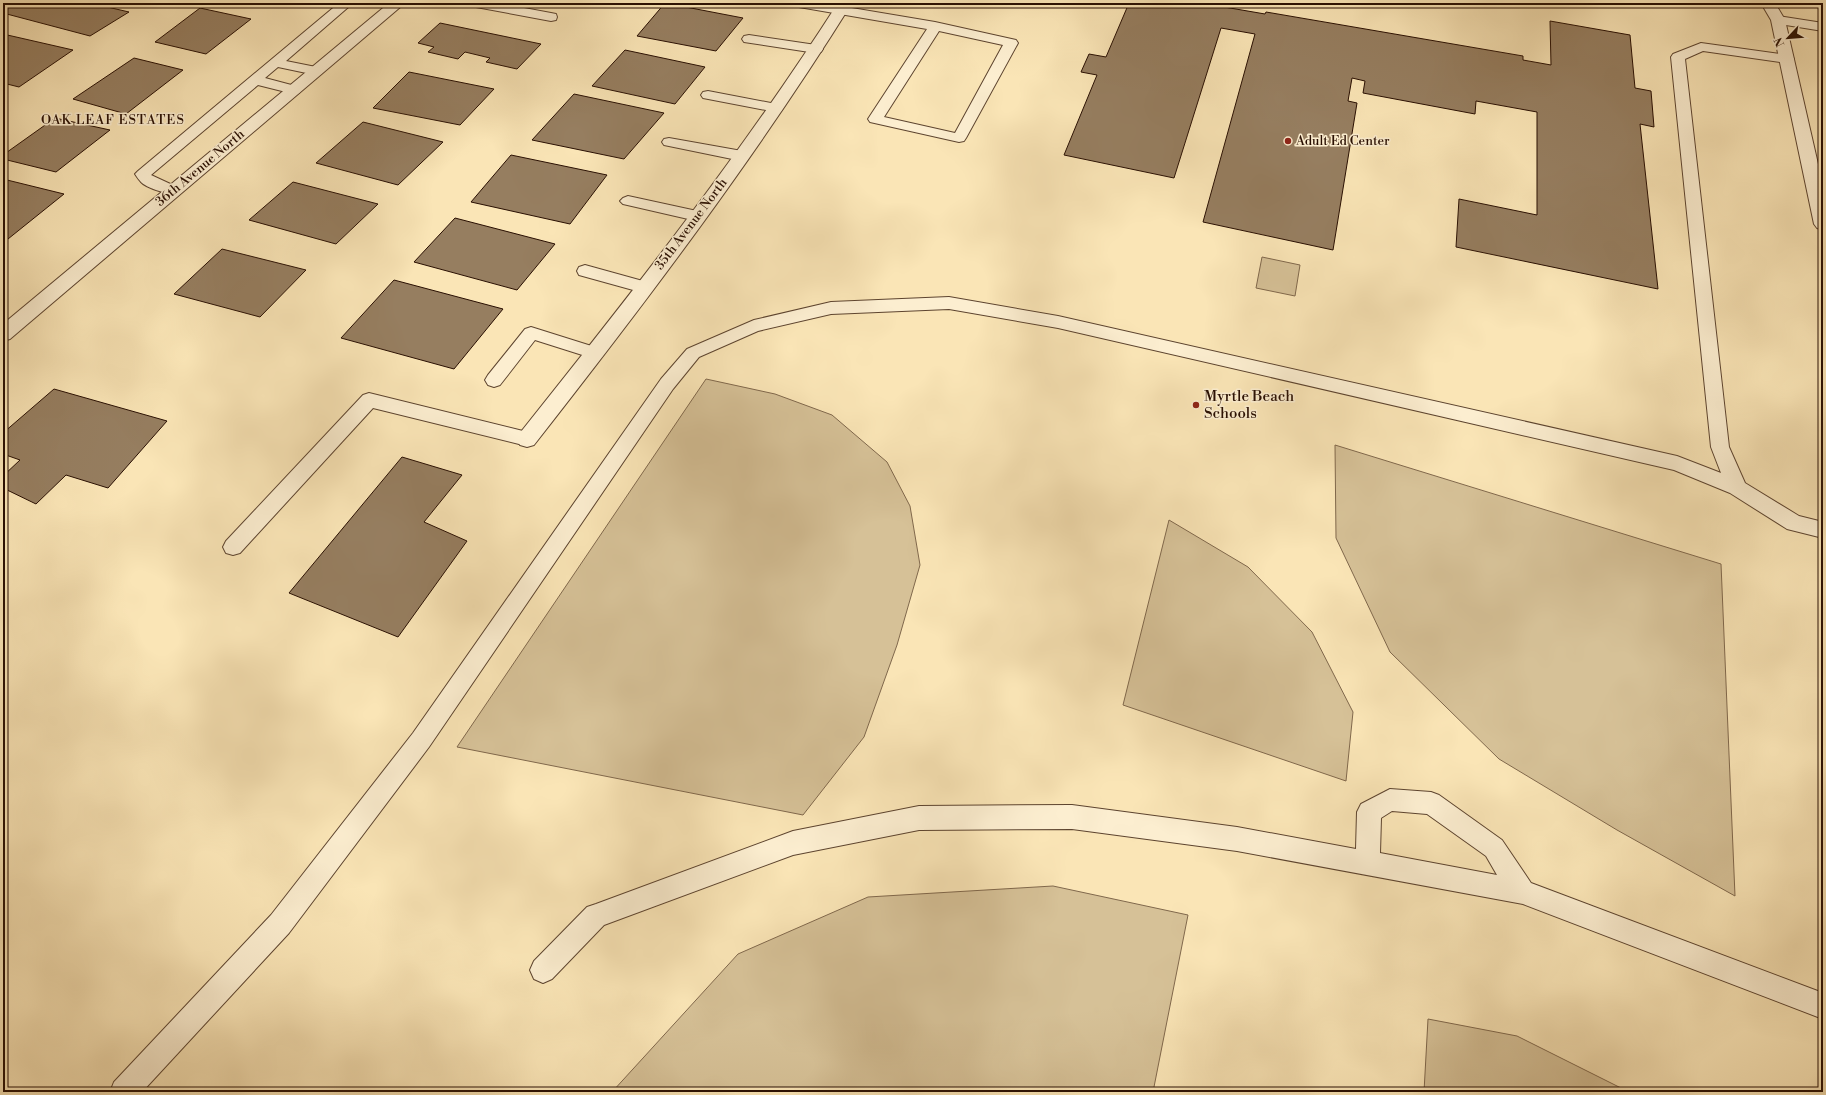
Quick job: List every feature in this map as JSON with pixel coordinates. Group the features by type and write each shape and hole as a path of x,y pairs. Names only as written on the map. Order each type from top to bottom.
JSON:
{"street":[{"name":"36th Avenue North","path":"3,334 398,3"},
{"path":"1768,3 1778,20 1823,224"},
{"name":"35th Avenue North","path":"527,439 595,353 742,156 816,49 842,7"}],"lane":[{"path":"174,191 148,180 143,174 347,3"},
{"path":"476,3 551,17"},
{"path":"799,3 842,7 935,26 1011,43 959,138 875,119 935,26"},
{"path":"1778,20 1823,27"},
{"path":"749,39 816,49"},
{"path":"1737,488 1720,448 1678,57 1701,46 1787,58"},
{"path":"276,63 316,71"},
{"path":"256,80 294,90"},
{"path":"708,95 776,108"},
{"path":"669,142 742,156"},
{"path":"628,202 697,216"},
{"path":"585,271 644,287"},
{"path":"124,1092 280,924 421,740 667,384 693,353 754,326 831,308 949,303 1058,322 1677,463 1737,488 1794,522 1823,530"},
{"path":"494,380 531,333 595,353"},
{"path":"234,547 369,400 527,439"},
{"path":"1368,862 1369,812 1390,800 1431,803 1494,848 1523,892"},
{"path":"544,970 596,916 794,842 919,818 1072,817 1237,839 1368,862 1523,892 1823,1006"}],"shaded area":[{"path":"1262,257 1300,265 1295,296 1256,288"},
{"path":"706,379 775,394 832,415 887,462 910,506 920,565 897,645 864,737 803,815 457,747"},
{"path":"1335,445 1721,564 1735,896 1617,830 1499,759 1390,652 1336,538"},
{"path":"1169,520 1248,567 1312,632 1353,712 1346,781 1123,705"},
{"path":"1053,886 1188,915 1153,1092 612,1092 738,954 868,897"},
{"path":"1428,1019 1517,1036 1629,1092 1424,1092"}],"building":[{"path":"13,3 90,3 129,12 90,36 3,13 3,9"},
{"path":"574,3 601,3 597,7"},
{"path":"665,3 743,18 716,51 637,36"},
{"name":"Adult Ed Center","path":"1129,3 1201,3 1265,14 1266,12 1523,56 1523,60 1551,65 1550,21 1630,35 1635,88 1651,91 1654,127 1640,124 1658,289 1456,247 1459,199 1537,215 1537,112 1476,101 1475,114 1363,93 1365,81 1352,78 1348,101 1357,103 1333,250 1203,222 1255,34 1221,28 1174,178 1064,155 1097,75 1081,72 1089,54 1106,57"},
{"path":"200,8 251,19 206,54 155,42"},
{"path":"440,23 541,44 517,69 486,62 490,58 465,52 458,59 428,52 434,47 418,43"},
{"path":"3,34 73,50 19,87 3,83"},
{"path":"625,50 705,67 675,104 592,86"},
{"path":"134,58 183,70 126,114 73,99"},
{"path":"409,72 494,89 460,125 373,108"},
{"path":"574,94 664,113 624,159 532,140"},
{"path":"55,118 110,130 56,172 3,159 3,155"},
{"path":"363,122 443,142 398,185 316,163"},
{"path":"511,155 607,175 570,224 471,202"},
{"path":"3,179 64,194 3,243"},
{"path":"293,182 378,204 336,244 249,220"},
{"path":"455,218 555,244 517,290 414,262"},
{"path":"222,249 306,270 260,317 174,294"},
{"path":"394,280 503,309 454,369 341,338"},
{"path":"54,389 167,421 108,488 66,475 36,504 3,488 3,476 20,460 3,454 3,433"},
{"path":"402,457 462,475 424,522 467,541 398,637 289,593"}],"place":[{"name":"Adult Ed Center","path":"1288,141"},
{"name":"Myrtle Beach Schools","path":"1196,405"}],"district":[{"name":"OAK LEAF ESTATES","path":"113,120"}]}
